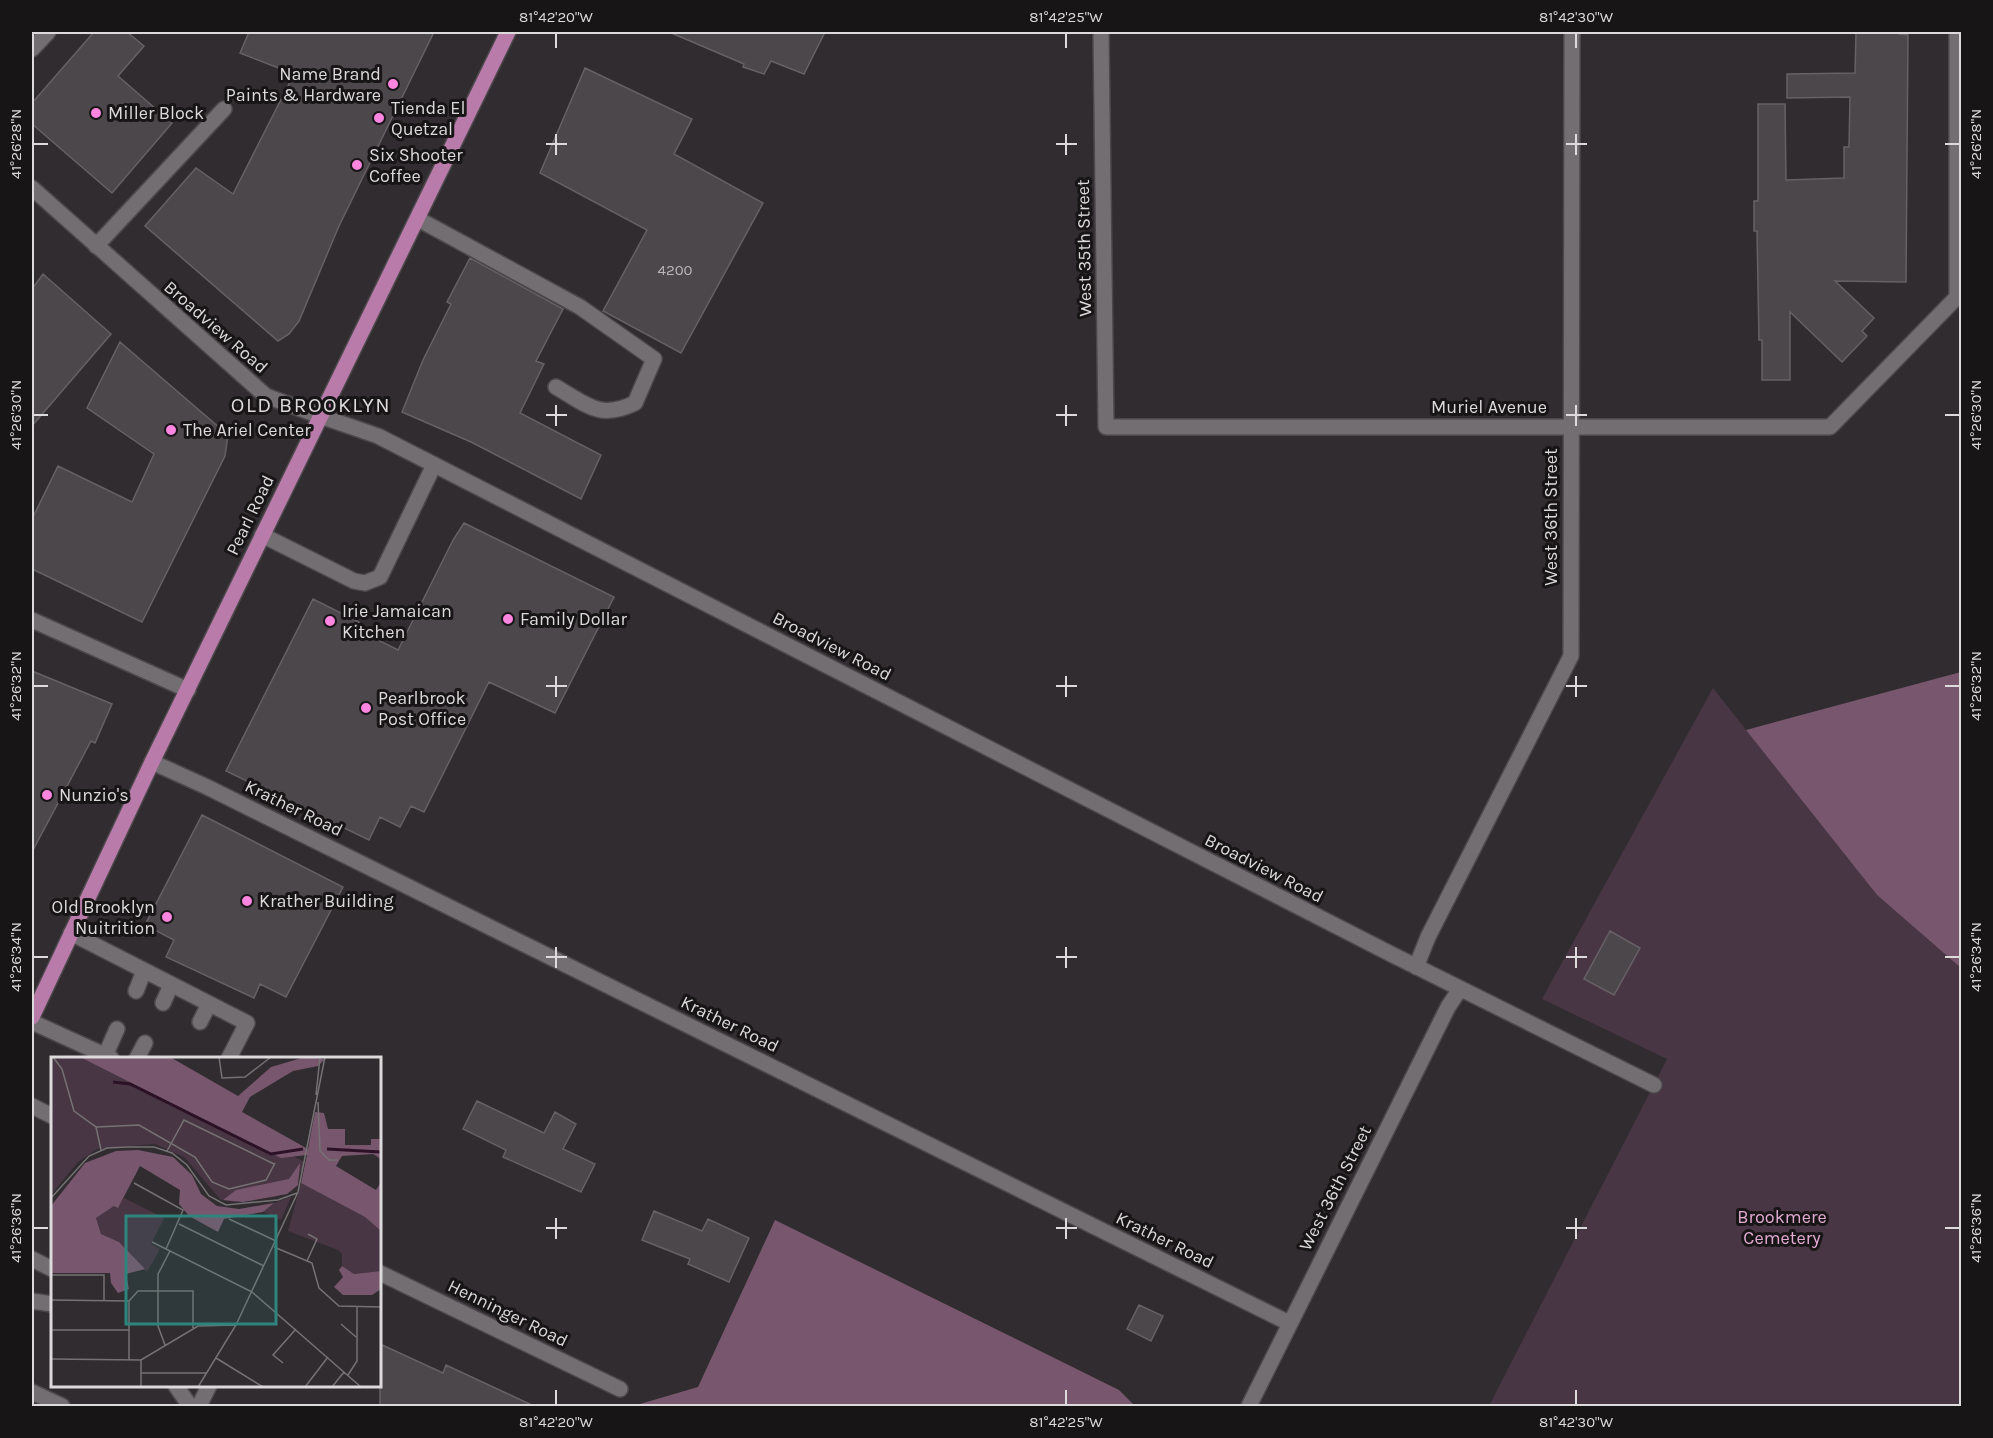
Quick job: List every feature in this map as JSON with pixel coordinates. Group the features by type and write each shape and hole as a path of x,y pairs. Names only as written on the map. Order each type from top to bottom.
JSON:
{"main road":[{"name":"Pearl Road","path":"32,1017 152,762 508,32"}],"street":[{"path":"32,49 48,32"},
{"name":"West 35th Street","path":"1101,32 1106,427"},
{"name":"West 36th Street","path":"1416,967 1428,937 1570,656 1572,32"},
{"path":"1957,32 1959,297"},
{"path":"96,246 224,109"},
{"name":"Broadview Road","path":"32,189 266,396 378,436 1416,967 1654,1085"},
{"path":"418,219 580,307 654,359 635,403 620,410 606,412 556,387"},
{"name":"Muriel Avenue","path":"1106,427 1830,427 1959,297"},
{"path":"262,535 354,581 365,583 380,577 434,465"},
{"path":"32,620 188,690"},
{"name":"Krather Road","path":"152,762 228,797 1289,1323"},
{"path":"71,933 247,1023 230,1057"},
{"path":"136,990 144,970"},
{"path":"163,1003 171,985"},
{"name":"West 36th Street","path":"1249,1407 1448,1007 1460,988"},
{"path":"200,1022 209,1004"},
{"path":"32,1022 108,1057 117,1029"},
{"path":"138,1057 145,1043"},
{"path":"32,1106 51,1116"},
{"path":"32,1259 51,1268"},
{"name":"Henninger Road","path":"381,1273 620,1389"},
{"path":"32,1301 51,1304"},
{"path":"177,1387 190,1407"},
{"path":"199,1407 209,1387"},
{"path":"32,1392 62,1407"}],"green space":[{"name":"Brookmere Cemetery","path":"1713,688 1877,895 1961,968 1961,1406 1494,1406 1490,1404 1667,1059 1542,999"}],"shaded area":[{"path":"1962,672 1961,968 1877,895 1746,730"},
{"path":"775,1220 1119,1390 1135,1406 633,1406 698,1387"}],"building":[{"name":"Miller Block","path":"94,32 127,32 144,46 118,76 172,123 112,193 32,124 32,103"},
{"path":"249,32 434,32 339,226 299,321 289,334 278,341 145,226 196,168 233,194 294,74 240,53"},
{"path":"669,32 825,32 804,74 771,61 764,74 743,67 744,64"},
{"path":"1856,32 1899,32 1899,34 1908,35 1906,282 1835,281 1874,318 1862,331 1867,336 1842,362 1790,312 1790,380 1762,380 1757,231 1754,231 1754,201 1758,201 1758,104 1785,104 1786,180 1844,178 1844,147 1849,147 1850,97 1787,98 1787,74 1855,73"},
{"path":"585,68 692,119 674,154 763,203 681,353 603,311 647,230 540,173"},
{"path":"470,258 563,309 536,361 544,364 520,413 601,455 581,499 471,442 402,412 423,360 451,304 447,302"},
{"path":"43,274 111,334 32,426 32,289"},
{"path":"120,342 228,435 225,456 142,622 32,569 32,519 58,466 132,502 154,454 87,408"},
{"path":"464,523 614,597 555,713 489,682 424,812 411,806 400,827 380,817 369,840 226,771 313,599 359,622 356,629 398,650 453,540"},
{"path":"32,671 112,704 95,743 91,741 32,852"},
{"name":"Krather Building","path":"202,815 343,887 286,997 260,984 254,998 166,957 174,940 145,925"},
{"path":"1610,931 1640,948 1614,995 1584,979"},
{"path":"477,1101 544,1133 555,1112 576,1124 563,1149 595,1164 581,1192 503,1157 506,1150 463,1129"},
{"path":"654,1211 702,1231 708,1219 749,1238 729,1282 688,1264 690,1259 642,1240"},
{"path":"1139,1305 1163,1316 1151,1341 1127,1329"},
{"path":"381,1344 443,1373 446,1365 536,1407 380,1407"}],"place":[{"name":"Name Brand Paints & Hardware","path":"393,84"},
{"name":"Miller Block","path":"96,113"},
{"name":"Tienda El Quetzal","path":"379,118"},
{"name":"Six Shooter Coffee","path":"357,165"},
{"name":"The Ariel Center","path":"171,430"},
{"name":"Family Dollar","path":"508,619"},
{"name":"Irie Jamaican Kitchen","path":"330,621"},
{"name":"Pearlbrook Post Office","path":"366,708"},
{"name":"Nunzio's","path":"47,795"},
{"name":"Krather Building","path":"247,901"},
{"name":"Old Brooklyn Nuitrition","path":"167,917"}],"district":[{"name":"OLD BROOKLYN","path":"311,405"}]}
